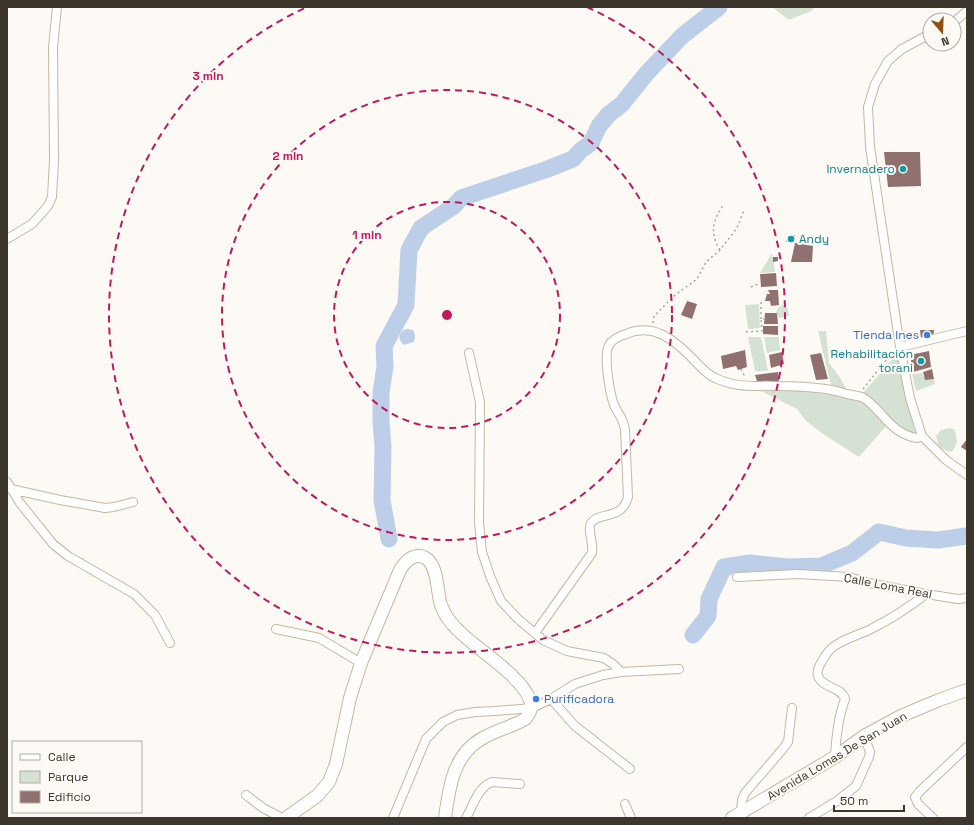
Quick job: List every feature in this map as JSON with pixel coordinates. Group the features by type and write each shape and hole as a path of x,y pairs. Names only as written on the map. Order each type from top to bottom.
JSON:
{"main road":[{"path":"286,818 317,796 329,782 336,764 350,698 361,663 400,570 406,561 412,557 419,556 430,561 433,568 441,605 449,621 470,642 510,674 520,684 530,700 532,708 529,715 525,719 481,739 471,746 461,758 452,777 445,818"},
{"name":"Avenida Lomas De San Juan","path":"737,815 835,756 864,736 901,716 967,690"}],"street":[{"path":"7,238 32,224 48,206 52,197 54,160 53,47 57,7"},
{"path":"922,38 902,49 888,61 878,78 868,107 870,147 899,346 910,398 922,436 946,460 967,475"},
{"path":"535,633 592,554 593,548 590,524 594,520 610,515 624,508 628,497 626,430 625,424 614,405 609,385 606,359 608,346 614,339 630,332 652,330 668,338 688,354 706,373 715,378 738,386 776,386 826,389 856,396 873,405 899,432 911,437 917,438 922,436"},
{"path":"899,346 967,331"},
{"path":"469,353 480,402 479,523 482,552 490,576 501,601 518,619 543,640 563,650 604,658 621,672"},
{"path":"7,482 20,503 53,544 68,556 134,594 155,615 170,643"},
{"path":"11,490 105,508 133,502"},
{"name":"Calle Loma Real","path":"737,577 798,574 849,577 869,583 926,594 958,599 967,598"},
{"path":"835,756 836,733 845,699 843,694 822,682 818,676 817,671 825,655 833,647 902,612 926,594"},
{"path":"276,629 319,638 361,663"},
{"path":"393,818 426,739 443,722 457,715 475,712 532,708 575,684 603,675 621,672 679,669"},
{"path":"550,699 575,726 630,769"},
{"path":"737,815 745,793 788,742 792,708"},
{"path":"808,818 837,801 856,786 869,758 870,752 864,736"},
{"path":"933,818 918,804 916,797 919,792 967,747"},
{"path":"466,818 482,789 487,784 492,782 520,784"},
{"path":"246,795 263,808 282,818"},
{"path":"625,804 631,818"}],"path":[{"path":"720,250 715,241 714,223 724,204"},
{"path":"652,330 654,316 675,294 697,279 706,262 720,250 737,228 744,210"},
{"path":"751,287 760,283"},
{"path":"746,332 762,331 761,303 764,303"},
{"path":"856,396 899,346"}],"green space":[{"path":"772,7 815,7 811,11 789,20"},
{"path":"772,253 775,272 760,273"},
{"path":"759,304 760,328 748,329 745,305"},
{"path":"783,305 788,308 789,316 779,318 776,312 779,307"},
{"path":"818,331 826,331 829,363 847,390 831,385"},
{"path":"748,337 761,337 768,371 755,371"},
{"path":"764,337 779,337 780,350 767,353"},
{"path":"897,354 916,435 894,422 862,394"},
{"path":"922,373 925,380 934,379 935,384 916,391 912,374"},
{"path":"812,390 865,402 887,425 859,457 823,434 806,421 797,409 761,391"},
{"path":"950,428 955,430 957,442 953,451 949,452 939,447 936,436 941,430"}],"water":[{"path":"407,329 413,330 415,339 414,342 404,345 400,340 400,334"}],"building":[{"name":"Invernadero","path":"884,152 920,152 921,186 888,187"},
{"name":"Andy","path":"795,235 794,241 786,242 788,237"},
{"path":"795,243 813,246 812,262 791,262"},
{"path":"773,257 778,257 778,261 773,262"},
{"path":"776,273 777,286 761,287 760,274"},
{"path":"768,290 778,290 779,305 771,306 770,301 765,301 767,294 770,294"},
{"path":"687,301 697,304 692,319 681,315"},
{"path":"765,313 777,313 778,324 764,324"},
{"path":"763,326 778,326 778,335 763,334"},
{"name":"Tienda Ines","path":"920,330 934,330 933,339 921,339"},
{"path":"745,350 747,367 738,370 736,366 723,369 721,356"},
{"name":"Rehabilitación torani","path":"929,351 931,367 913,372 910,355"},
{"path":"782,352 784,364 771,368 769,355"},
{"path":"821,353 828,379 816,380 810,355"},
{"path":"932,369 934,379 925,380 923,372"},
{"path":"778,372 779,381 758,384 755,375"},
{"path":"967,439 967,451 961,447"}],"waterway":[{"path":"389,539 382,500 383,447 381,392 385,367 384,346 406,305 409,250 421,228 454,206 461,198 573,159 580,151 591,143 599,126 608,115 622,104 646,74 682,36 719,7"},
{"path":"693,635 708,616 709,599 724,567 750,563 787,567 821,566 852,553 879,532 906,538 938,540 967,536"}],"place":[{"name":"Invernadero","path":"903,169"},
{"name":"Andy","path":"791,239"},
{"name":"Tienda Ines","path":"927,335"},
{"name":"Rehabilitación torani","path":"921,361"},
{"name":"Purificadora","path":"536,699"}]}
